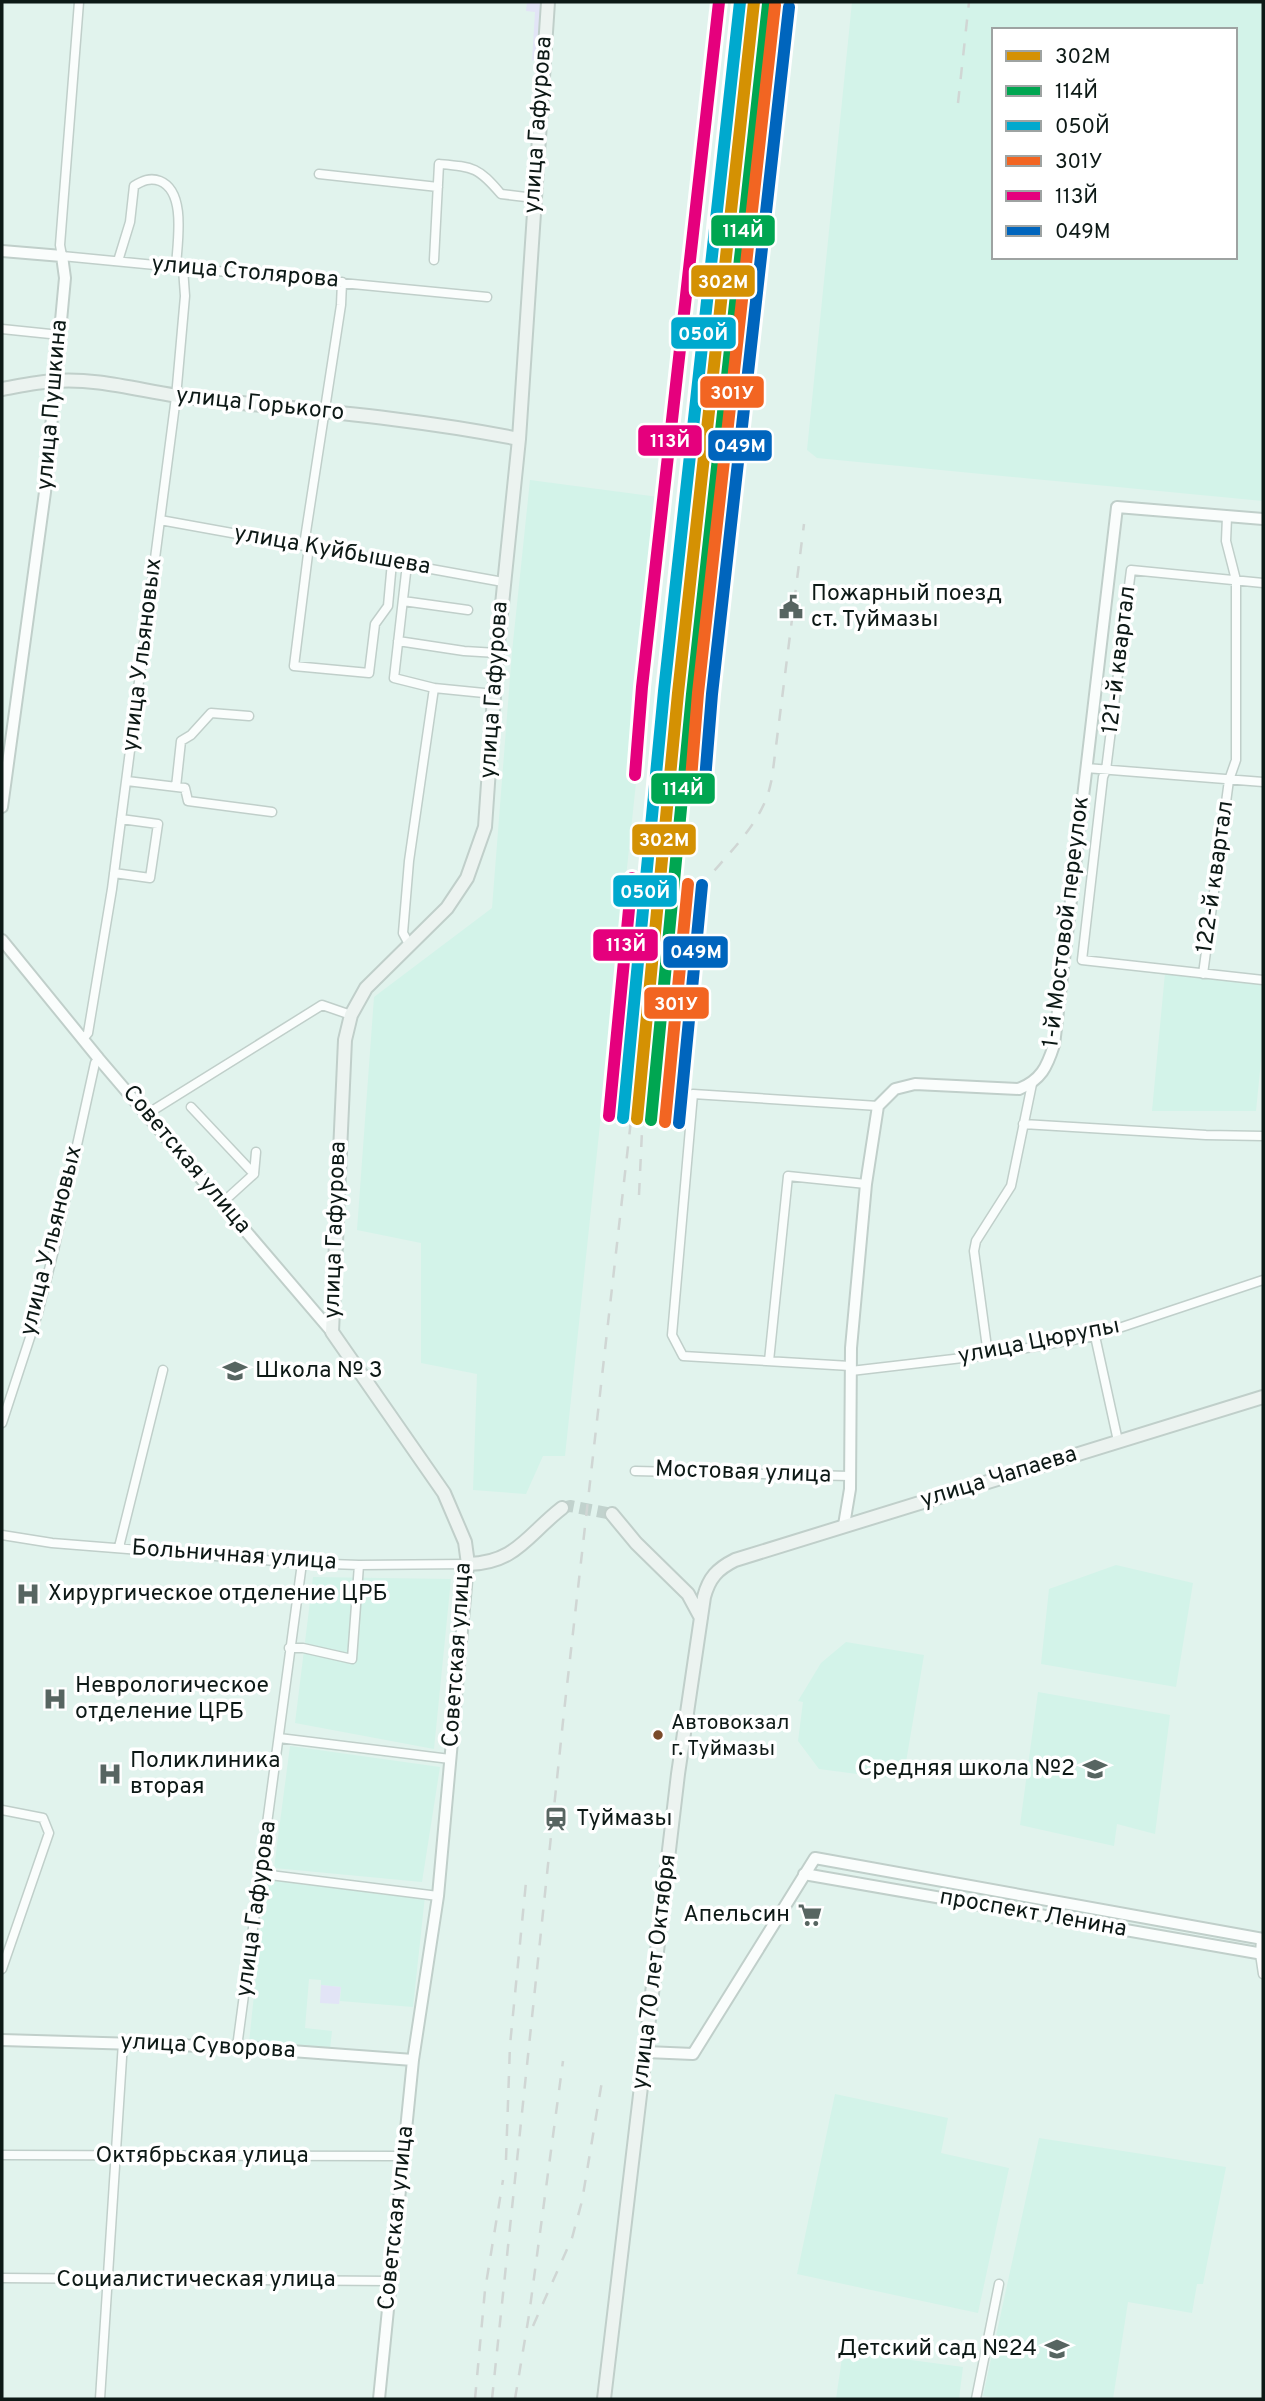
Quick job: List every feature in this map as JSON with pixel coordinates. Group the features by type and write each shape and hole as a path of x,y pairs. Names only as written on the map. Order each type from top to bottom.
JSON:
{"main road":[{"name":"улица Гафурова","path":"332,1332 345,1040 351,1015 366,988 446,908 467,878 485,827 496,653 519,439 548,2"},
{"name":"улица Горького","path":"2,389 56,381 102,384 176,397 324,411 519,439"},
{"name":"Советская улица","path":"332,1332 444,1493 465,1542 468,1564"},
{"name":"улица Чапаева","path":"735,1560 1263,1398"},
{"path":"468,1564 486,1564 500,1560 562,1508"},
{"path":"612,1514 636,1543 688,1594 701,1618"},
{"name":"улица 70 лет Октября","path":"604,2399 678,1774 704,1597 710,1578 721,1567 735,1560"}],"street":[{"name":"улица Пушкина","path":"2,807 45,492 56,381 65,278 60,245 79,2"},
{"path":"434,261 439,164 467,166 483,173 501,194 534,198"},
{"path":"319,174 438,187"},
{"name":"улица Ульяновых","path":"83,1039 88,1034 114,873 176,397 185,296 179,268 177,202 170,188 161,181 151,179 134,186 130,222 118,261"},
{"name":"улица Столярова","path":"2,251 487,298"},
{"path":"342,282 306,546 294,666 369,673 375,624 388,606 392,562"},
{"path":"2,329 60,335"},
{"name":"1-й Мостовой переулок","path":"1032,1084 1047,1067 1054,1045 1117,507 1227,517"},
{"path":"1229,780 1236,760 1236,580 1226,541 1227,517 1263,519"},
{"name":"улица Куйбышева","path":"160,520 503,582"},
{"path":"407,565 394,678 434,688 494,694"},
{"name":"121-й квартал","path":"1106,770 1131,570 1263,583"},
{"path":"403,601 468,610"},
{"path":"398,641 496,653"},
{"path":"409,944 403,933 409,861 434,688"},
{"path":"176,786 181,741 191,735 211,713 248,716"},
{"path":"1086,768 1263,782"},
{"name":"122-й квартал","path":"1106,770 1082,960 1263,980"},
{"path":"127,780 185,788 188,801 272,812"},
{"name":"122-й квартал","path":"1203,974 1229,780"},
{"path":"114,873 150,878 158,824 121,819"},
{"name":"Советская улица","path":"2,940 99,1059 332,1332"},
{"path":"147,1114 322,1004 351,1015"},
{"name":"улица Ульяновых","path":"2,1423 38,1313 94,1063 99,1059"},
{"path":"844,1525 850,1476 850,1369 866,1184 878,1106 895,1089 915,1084 1005,1090 1032,1084"},
{"path":"988,1355 974,1251 976,1241 1011,1186 1032,1084"},
{"name":"улица Цюрупы","path":"878,1106 692,1094 672,1335 683,1356 850,1369 988,1355 1095,1336 1263,1280"},
{"path":"191,1107 254,1174"},
{"path":"1024,1124 1263,1136"},
{"path":"222,1203 254,1174 256,1152"},
{"path":"769,1361 788,1176 866,1184"},
{"path":"1095,1336 1118,1441"},
{"path":"119,1547 163,1370"},
{"name":"Мостовая улица","path":"635,1471 850,1476"},
{"name":"Больничная улица","path":"2,1535 52,1543 302,1563 468,1564"},
{"name":"улица Гафурова","path":"237,2047 302,1563"},
{"name":"Советская улица","path":"379,2399 413,2060 438,1896 468,1564"},
{"path":"289,1648 303,1648 352,1660 359,1565"},
{"path":"279,1738 450,1759"},
{"path":"2,1810 43,1818 49,1833 2,1969"},
{"name":"проспект Ленина","path":"1262,1939 815,1858 804,1874 1262,1954"},
{"path":"262,1874 438,1896"},
{"path":"646,2052 693,2054 804,1874"},
{"path":"1262,1939 1263,1974"},
{"name":"улица Суворова","path":"2,2040 237,2047 413,2060"},
{"path":"100,2399 123,2042"},
{"name":"Октябрьская улица","path":"2,2155 402,2155"},
{"name":"Социалистическая улица","path":"2,2278 390,2281"},
{"path":"976,2399 999,2284"}],"shaded area":[{"path":"527,2 540,2 542,5 538,57 532,61 535,12 526,11"},
{"path":"852,2 1263,2 1263,501 817,458 807,450"},
{"path":"530,480 666,498 565,1456 543,1456 526,1494 473,1490 477,1374 421,1363 421,1243 357,1230 374,997 492,908 512,652"},
{"path":"1165,973 1263,983 1263,1041 1256,1111 1152,1111"},
{"path":"1116,1565 1193,1583 1176,1687 1041,1664 1049,1589"},
{"path":"313,1577 451,1579 434,1749 295,1723"},
{"path":"846,1642 924,1655 903,1780 819,1769 798,1741 803,1702 798,1701 821,1663"},
{"name":"Средняя школа №2","path":"1038,1692 1170,1715 1155,1834 1117,1824 1114,1846 1020,1825"},
{"path":"290,1746 440,1767 422,1882 274,1868"},
{"path":"266,1879 425,1896 413,2007 340,2001 341,1987 321,1985 321,1980 309,1979 305,2028 332,2031 330,2049 249,2043"},
{"path":"321,1985 341,1987 339,2004 320,2003"},
{"path":"835,2094 948,2118 941,2153 1009,2168 978,2313 797,2274"},
{"path":"1039,2138 1226,2167 1203,2284 1197,2284 1192,2313 1128,2302 1113,2399 1005,2399 983,2396"},
{"path":"843,2351 963,2367 959,2399 836,2399"}],"tunnel":[{"path":"562,1508 570,1506 612,1514"}],"railway":[{"path":"958,103 969,2"},
{"path":"651,1048 664,975 680,922 696,894 756,818 769,791 804,524"},
{"path":"492,2399 564,1712 642,1023 663,777"},
{"path":"639,1195 643,1110"},
{"path":"506,2160 510,2045 526,1882"},
{"path":"515,2399 563,2061"},
{"path":"533,2326 572,2238 582,2201 603,2075"},
{"path":"475,2399 485,2290 503,2180"}],"transit line":[{"name":"113Й","path":"635,775 642,687 719,2"},
{"name":"050Й","path":"623,1118 664,691 740,2"},
{"name":"302М","path":"637,1119 678,693 754,2"},
{"name":"114Й","path":"651,1120 692,694 768,4"},
{"name":"301У","path":"691,779 698,693 775,5"},
{"name":"049М","path":"705,780 712,694 789,7"},
{"name":"113Й","path":"609,1116 632,878"},
{"name":"301У","path":"665,1122 688,884"},
{"name":"049М","path":"679,1123 702,885"}],"place":[{"name":"Пожарный поезд ст. Туймазы","path":"791,607"},
{"name":"Школа № 3","path":"235,1371"},
{"name":"Хирургическое отделение ЦРБ","path":"28,1594"},
{"name":"Неврологическое отделение ЦРБ","path":"55,1699"},
{"name":"Автовокзал г. Туймазы","path":"658,1735"},
{"name":"Средняя школа №2","path":"1095,1769"},
{"name":"Поликлиника вторая","path":"110,1774"},
{"name":"Туймазы","path":"556,1819"},
{"name":"Апельсин","path":"810,1915"},
{"name":"Детский сад №24","path":"1057,2349"}]}
